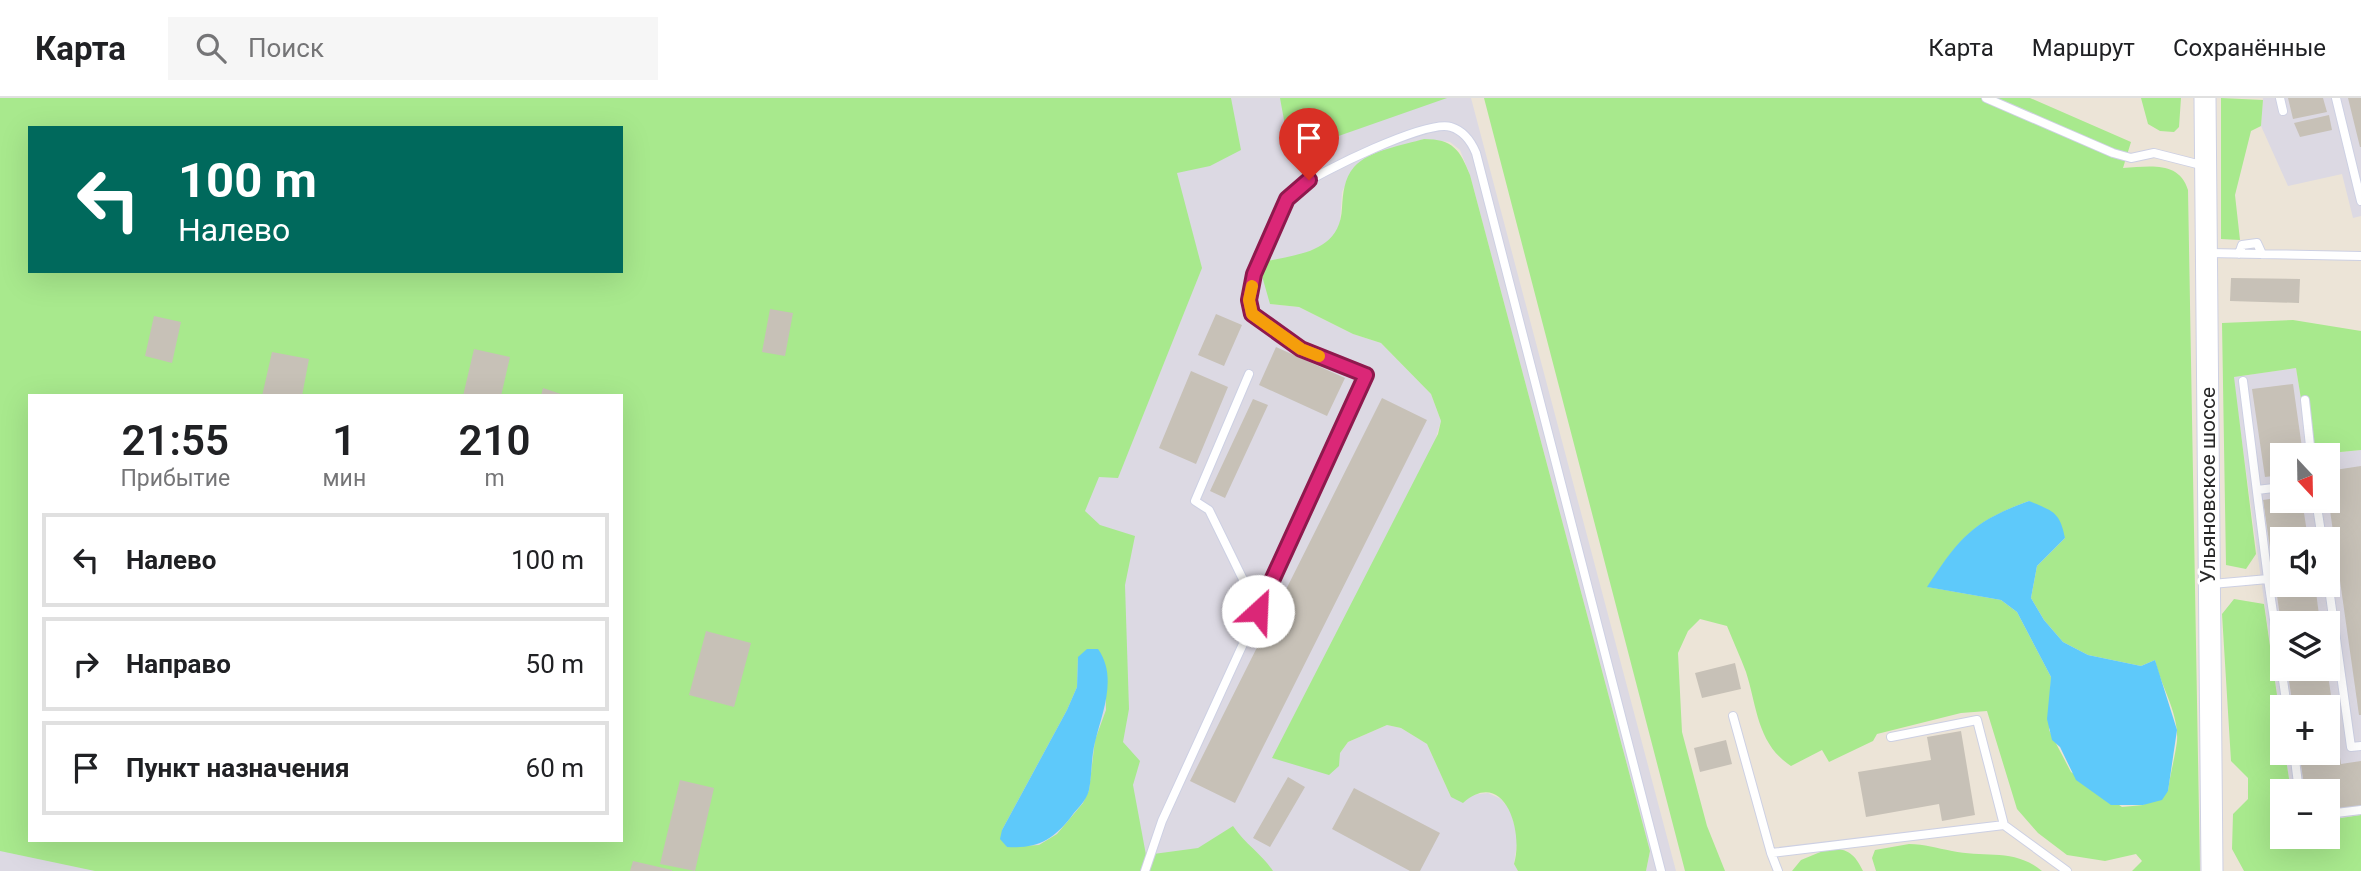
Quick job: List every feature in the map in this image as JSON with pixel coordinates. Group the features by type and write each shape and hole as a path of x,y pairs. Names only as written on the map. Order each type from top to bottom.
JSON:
{"main road":[{"name":"Ульяновское шоссе","path":"2204,98 2212,871"}],"lane":[{"path":"1986,98 2113,153 2131,158 2154,153 2205,166"},
{"path":"2280,98 2283,111"},
{"path":"2336,98 2361,201"},
{"path":"1145,871 1162,821 1366,375 1301,349 1252,314 1249,300 1254,274 1287,199 1297,188 1422,128 1449,126 1462,132 1476,153 1661,871"},
{"path":"2206,253 2239,254 2242,245 2249,242 2257,243 2262,254 2361,256"},
{"path":"1249,374 1195,501 1209,509 1258,611"},
{"path":"2243,381 2285,695"},
{"path":"2305,400 2310,443"},
{"path":"2257,490 2270,488"},
{"path":"2209,584 2268,579"},
{"path":"2330,597 2351,747 2361,746"},
{"path":"1733,716 1778,871"},
{"path":"1891,737 1978,720 2004,825 2067,871"},
{"path":"2340,813 2361,810"},
{"path":"1772,852 2004,825"}],"shaded area":[{"path":"0,98 1471,98 1676,871 1646,871 1650,851 1470,175 1460,150 1450,142 1424,139 1392,149 1355,166 1342,192 1340,222 1335,236 1324,245 1296,257 1267,261 1270,304 1299,307 1353,334 1381,343 1431,394 1441,421 1340,753 1348,742 1387,725 1401,728 1427,744 1451,797 1488,793 1501,799 1510,810 1518,837 1514,864 1518,871 0,871"},
{"path":"2263,98 2361,98 2361,216 2353,218 2342,174 2288,186 2261,126"},
{"path":"2296,368 2308,443 2270,443 2270,513 2340,513 2340,452 2361,450 2361,815 2340,818 2340,779 2289,779 2287,765 2340,765 2340,695 2277,695 2275,681 2340,681 2340,611 2270,611 2270,644 2233,377"}],"green space":[{"path":"0,98 1231,98 1241,150 1210,166 1177,173 1202,268 1118,478 1099,477 1085,511 1100,525 1135,536 1125,585 1129,709 1123,742 1140,761 1133,785 1146,855 1198,848 1233,826 1273,871 95,871 0,851","holes":["1078,657 1105,667 1106,710 1095,740 1089,790 1083,803 1057,834 1039,845 1007,847 1002,830 1067,710 1077,687"]},
{"path":"1280,98 1447,98 1290,153"},
{"path":"1484,98 2030,98 2131,142 2123,168 2161,167 2170,170 2184,180 2188,190 2200,871 2132,871 2142,861 2136,854 2105,861 2067,855 2038,833 2017,809 1987,711 1961,713 1877,734 1873,741 1829,762 1822,750 1791,766 1771,747 1765,736 1746,672 1727,626 1700,619 1688,631 1678,653 1682,732 1707,826 1725,871 1685,871","holes":["2029,501 2065,538 2037,566 2031,598 2044,620 2063,642 2088,655 2141,666 2155,660 2175,720 2177,741 2168,791 2143,805 2122,807 2071,772 2049,730 2051,677 2017,612 2001,600 1928,587 1969,533 1994,516"]},
{"path":"2141,98 2181,98 2179,127 2174,132 2160,131 2148,124"},
{"path":"2221,98 2263,100 2261,126 2251,131 2235,195 2240,240 2221,239"},
{"path":"1424,139 1449,144 1459,153 1470,175 1650,851 1646,871 1518,871 1514,864 1516,835 1513,821 1500,798 1490,793 1477,794 1463,803 1451,797 1427,744 1401,728 1387,725 1348,742 1340,753 1339,766 1329,775 1272,758 1438,434 1441,421 1431,394 1381,343 1353,334 1299,307 1270,304 1262,276 1267,261 1316,248 1334,233 1340,222 1346,181 1360,161 1387,149"},
{"path":"2293,320 2361,331 2361,450 2340,452 2340,443 2308,443 2296,368 2234,377 2256,554 2246,569 2226,565 2222,323"},
{"path":"2234,599 2264,604 2270,646 2270,681 2275,681 2277,695 2270,695 2270,765 2287,765 2289,779 2270,779 2270,849 2340,849 2340,818 2361,815 2361,871 2244,871 2232,849 2233,814 2248,799 2248,778 2231,761 2222,614"},
{"path":"1909,844 1964,853 2010,856 2042,871 1876,871 1872,858 1875,850"},
{"path":"1830,848 1850,854 1863,871 1792,871 1801,860"}],"water":[{"path":"2029,501 2044,507 2058,518 2065,538 2037,566 2031,598 2044,620 2063,642 2088,655 2141,666 2155,660 2177,730 2168,791 2162,800 2143,805 2111,805 2076,780 2060,747 2052,740 2047,719 2051,677 2017,612 2001,600 1927,587 1969,533 1994,516"},
{"path":"1087,649 1098,649 1104,660 1108,683 1094,748 1088,794 1051,837 1036,844 1007,847 1000,839 1002,830 1067,710 1077,687 1078,657"}],"building":[{"path":"2288,98 2323,98 2327,112 2293,119"},
{"path":"2348,98 2361,98 2361,147 2360,147"},
{"path":"2329,115 2332,130 2300,137 2294,123"},
{"path":"2231,278 2300,279 2299,303 2230,301"},
{"path":"770,309 793,313 785,356 762,352"},
{"path":"1216,314 1242,325 1224,366 1198,355"},
{"path":"154,316 181,322 172,363 145,356"},
{"path":"1276,347 1345,378 1327,416 1259,385"},
{"path":"474,349 510,357 501,394 463,394"},
{"path":"272,352 309,359 302,394 262,394"},
{"path":"1191,371 1228,387 1196,464 1159,448"},
{"path":"2293,384 2301,443 2270,443 2270,476 2265,477 2252,389"},
{"path":"543,388 561,394 542,394"},
{"path":"1382,398 1427,420 1235,803 1190,781"},
{"path":"1253,399 1268,405 1225,498 1210,491"},
{"path":"2361,466 2361,715 2340,581 2340,527 2332,527 2330,513 2340,513 2340,469"},
{"path":"2270,499 2270,513 2304,513 2306,527 2270,527 2270,548 2263,500"},
{"path":"2277,597 2317,597 2318,611 2279,611"},
{"path":"706,631 751,643 734,707 689,695"},
{"path":"1735,663 1741,689 1702,698 1695,673"},
{"path":"2289,681 2329,681 2331,695 2291,695"},
{"path":"1961,731 1975,815 1942,821 1939,804 1866,817 1858,772 1931,760 1927,737"},
{"path":"1726,740 1732,764 1700,772 1694,748"},
{"path":"2340,757 2341,764 2361,761 2361,806 2340,810 2340,779 2303,779 2301,765 2340,765"},
{"path":"1288,777 1305,787 1270,847 1253,838"},
{"path":"680,780 714,788 695,871 660,864"},
{"path":"1354,788 1440,833 1420,871 1410,871 1332,829"},
{"path":"633,861 672,870 672,871 630,871"}],"slow traffic":[{"path":"1252,286 1249,300 1252,314 1265,320 1301,349 1319,356"}],"route":[{"path":"1258,611 1366,375 1301,349 1265,320 1252,314 1249,300 1254,274 1287,199 1309,180"}]}
